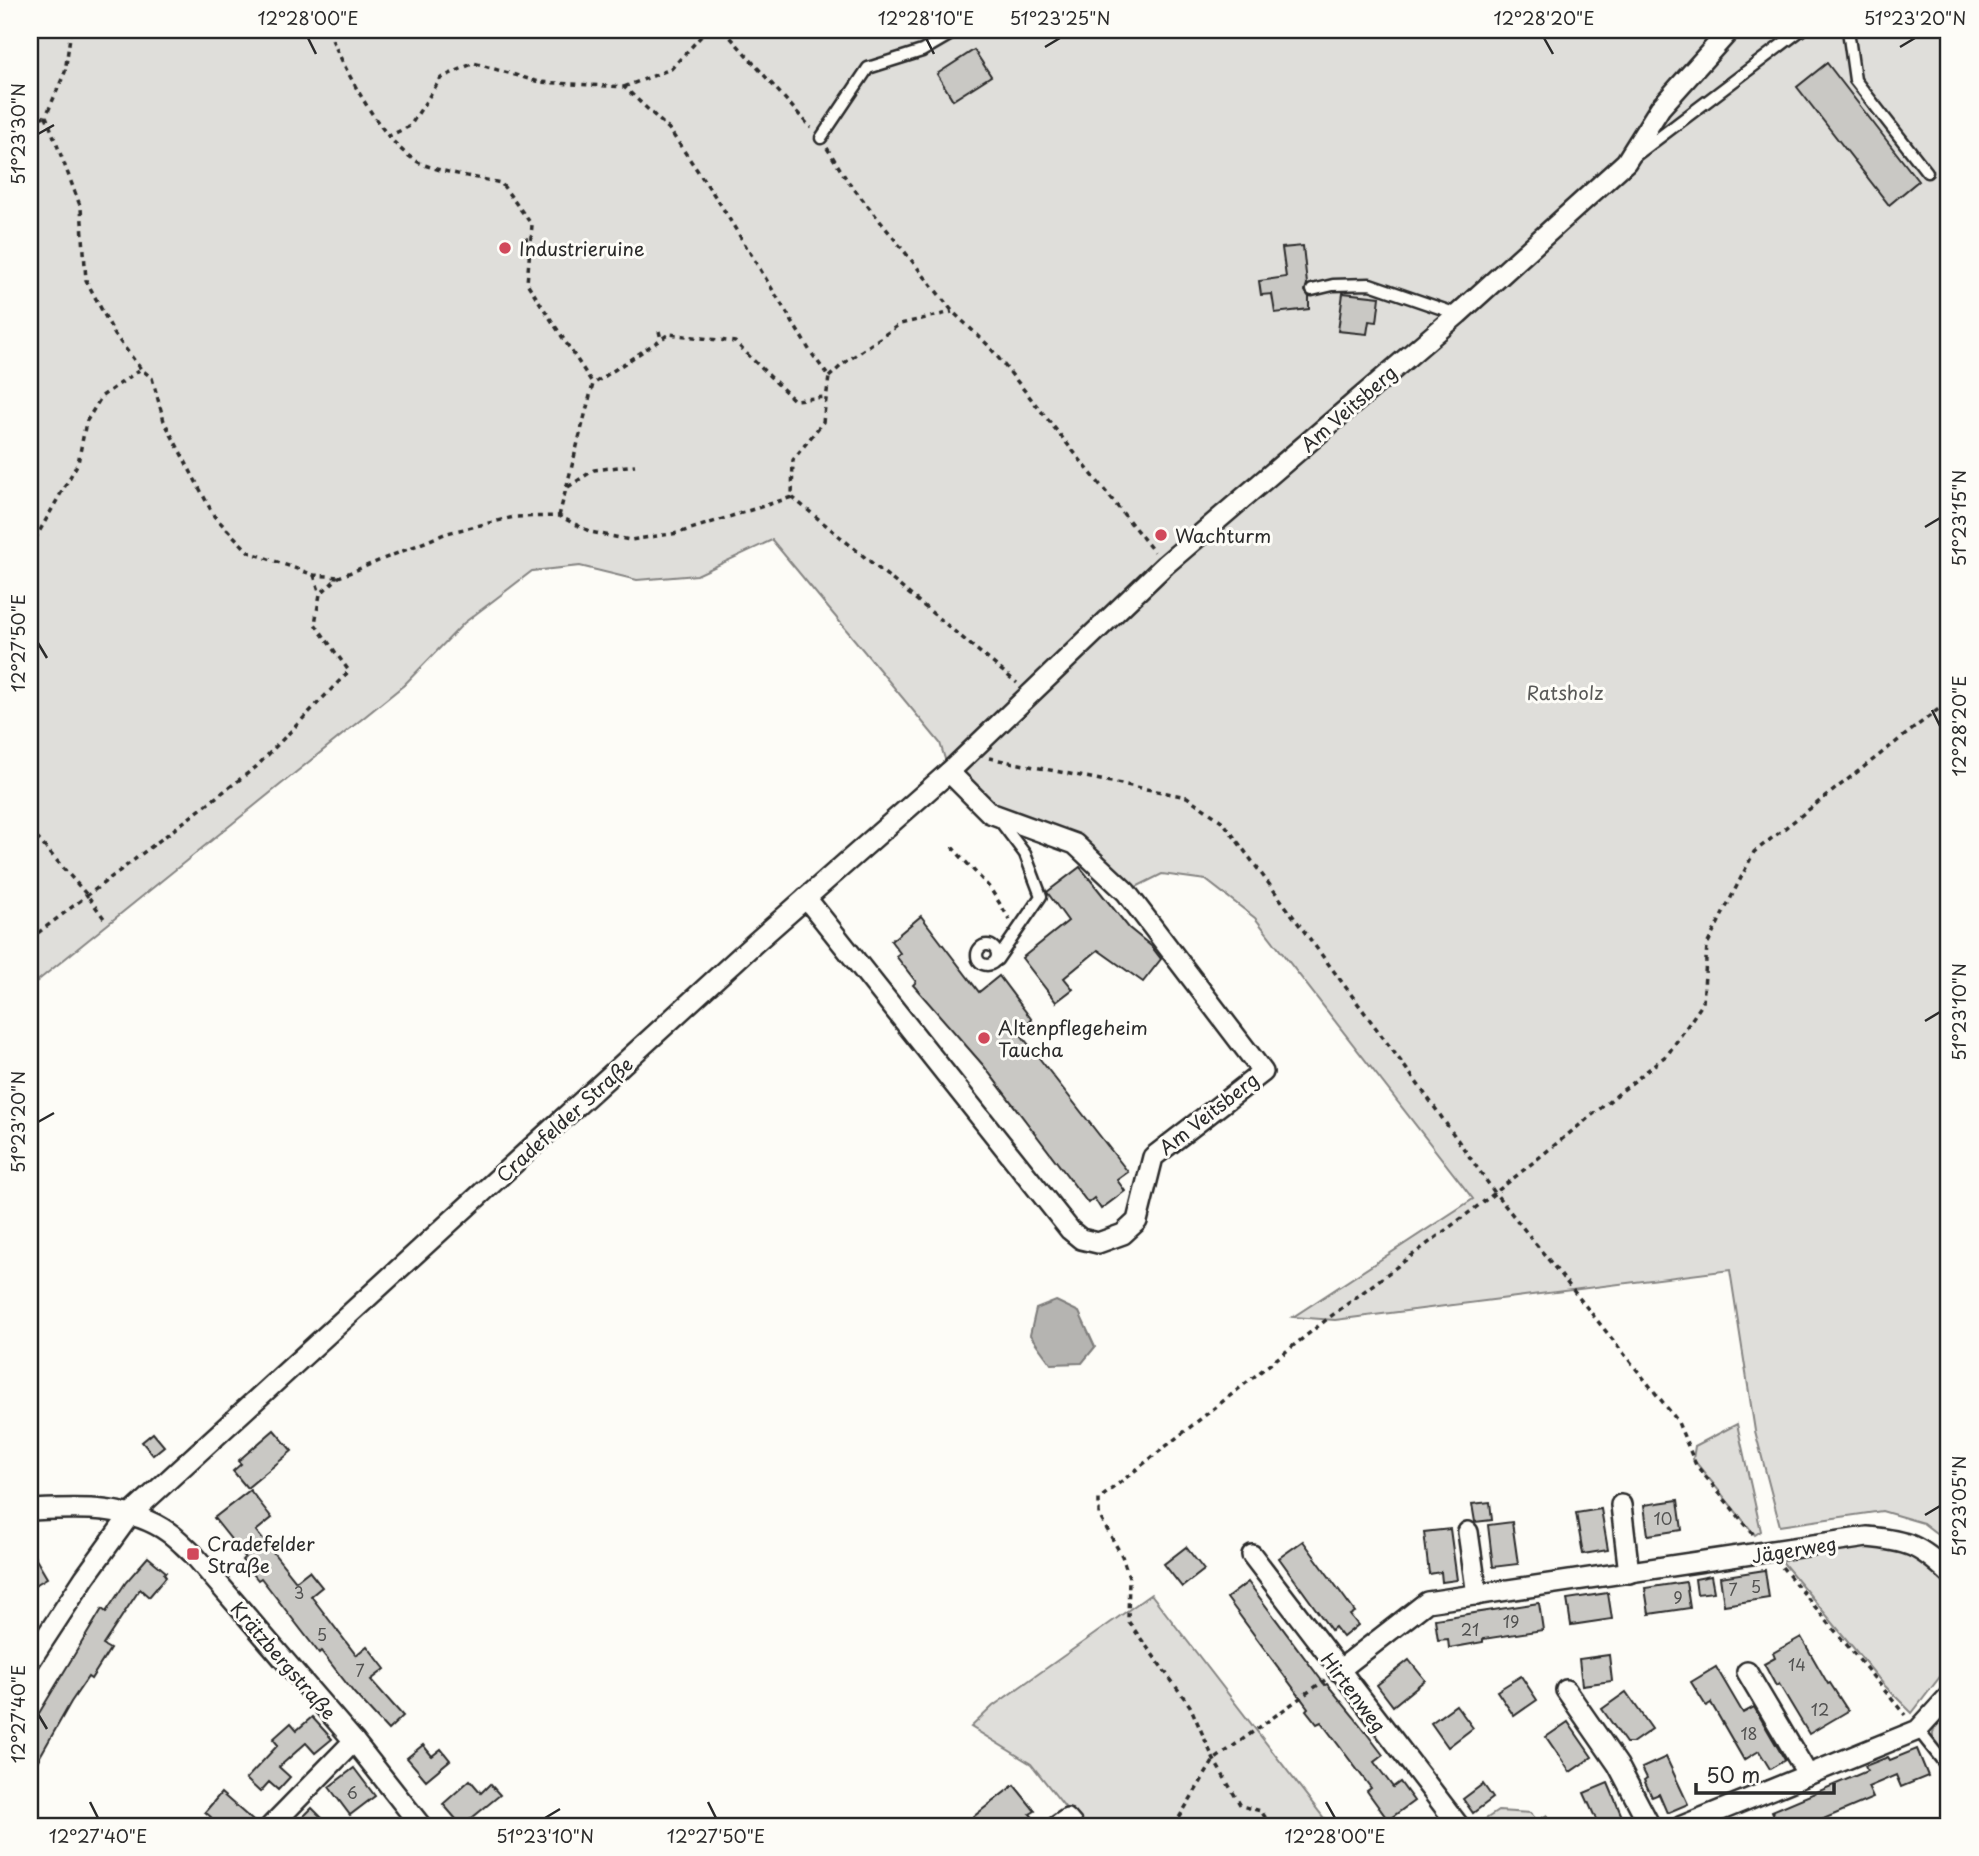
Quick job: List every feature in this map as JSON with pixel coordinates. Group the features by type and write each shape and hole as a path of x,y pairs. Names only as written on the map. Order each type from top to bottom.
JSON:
{"street":[{"name":"Am Veitsberg","path":"756,943 950,772 1165,565 1458,314 1626,162 1660,108 1730,30"},
{"name":"Am Veitsberg","path":"806,898 1070,1230 1081,1239 1098,1243 1123,1234 1137,1221 1153,1157 1264,1072 1126,892 1074,844 990,813 950,772"},
{"name":"Cradefelder Straße","path":"30,1661 130,1515 756,943"},
{"path":"1621,1505 1629,1573"},
{"name":"Krätzbergstraße","path":"30,1510 82,1508 130,1515 169,1532 354,1741 421,1826"},
{"path":"1468,1532 1477,1595"},
{"name":"Jägerweg","path":"1338,1671 1427,1602 1867,1537 1900,1541 1926,1551 1949,1573"},
{"name":"Hirtenweg","path":"1252,1555 1459,1826"},
{"path":"1747,1672 1808,1775"},
{"path":"1566,1690 1618,1765 1650,1826"},
{"path":"1682,1826 1918,1730 1949,1696"},
{"path":"271,1826 354,1741"},
{"path":"1057,1826 1067,1819 1073,1826"}],"lane":[{"path":"821,138 868,68 922,51 958,30"},
{"path":"1626,162 1801,30"},
{"path":"1848,30 1855,80 1927,173"},
{"path":"1312,290 1333,285 1370,284 1458,314"},
{"path":"997,960 1041,896 1025,854 998,817"},
{"path":"1918,1730 1949,1769"}],"path":[{"path":"71,30 65,72 46,116 80,208 86,280 115,335 141,369 152,378 164,421 214,516 249,552 314,575 339,577"},
{"path":"328,30 338,54 387,137 421,164 500,183 532,225 527,283 593,384"},
{"path":"387,137 410,126 441,78 474,63 539,82 624,87 671,69 707,30"},
{"path":"724,30 821,138 847,180 953,312 989,345 1165,565"},
{"path":"624,87 669,128 719,202 810,351 830,377"},
{"path":"30,120 46,116"},
{"path":"523,239 530,239"},
{"path":"792,497 793,460 823,422 830,377 843,364 900,324 953,312"},
{"path":"659,331 661,339"},
{"path":"559,516 593,384 669,334 735,342 794,400 827,397"},
{"path":"30,548 78,463 86,422 102,396 141,369"},
{"path":"566,488 594,470 635,464"},
{"path":"320,594 339,577 447,533 514,517 559,516 592,532 630,540 678,533 792,497"},
{"path":"792,497 1031,694"},
{"path":"30,939 256,767 349,671 315,624 320,594 314,575"},
{"path":"1271,1826 1261,1811 1241,1806 1214,1760 1190,1706 1128,1620 1129,1577 1122,1556 1099,1515 1099,1499 1326,1320 1495,1193 1668,1054 1703,1003 1707,946 1754,852 1949,701"},
{"path":"970,753 1187,797 1223,822 1428,1098 1495,1193 1677,1420 1696,1465 1918,1730"},
{"path":"30,830 106,921"},
{"path":"952,847 990,888 1017,931"},
{"path":"1174,1826 1214,1760 1338,1671"}],"green space":[{"name":"Ratsholz","path":"30,30 1949,30 1949,1543 1923,1523 1882,1511 1780,1526 1755,1431 1730,1270 1335,1320 1293,1317 1473,1199 1255,918 1206,880 1162,874 1126,892 1075,844 990,813 949,772 940,743 772,540 697,575 637,580 580,566 532,571 464,623 404,685 30,987"},
{"path":"1737,1424 1761,1531 1755,1535 1693,1459 1695,1446"},
{"path":"1872,1546 1905,1551 1937,1574 1949,1587 1949,1665 1912,1713 1884,1685 1780,1559"},
{"path":"1151,1594 1330,1826 1080,1826 1031,1764 971,1727 993,1706"},
{"path":"1949,1709 1949,1763 1937,1748 1933,1736 1936,1725"},
{"path":"1498,1811 1531,1813 1537,1821 1547,1815 1555,1826 1475,1826"}],"shaded area":[{"path":"1056,1301 1079,1312 1095,1347 1082,1363 1051,1364 1030,1335 1036,1309"}],"building":[{"path":"974,50 991,76 953,100 937,74"},
{"path":"1827,63 1918,181 1889,205 1797,87"},
{"path":"1303,246 1307,284 1305,291 1309,297 1309,309 1275,313 1272,294 1261,295 1259,281 1286,277 1282,248"},
{"path":"1343,293 1380,297 1377,322 1369,321 1367,334 1338,331"},
{"path":"1080,867 1129,928 1151,946 1161,959 1143,982 1098,950 1064,978 1073,989 1056,1002 1022,958 1068,921 1047,892"},
{"name":"Altenpflegeheim Taucha","path":"921,916 979,992 999,976 1032,1020 1018,1031 1128,1172 1117,1180 1125,1191 1101,1209 1094,1198 1088,1203 983,1065 913,985 916,982 896,956 900,953 891,941"},
{"path":"274,1430 292,1451 247,1488 233,1471 241,1464 238,1461"},
{"path":"153,1433 164,1446 153,1455 142,1442"},
{"path":"250,1490 272,1518 256,1531 296,1581 309,1571 322,1587 311,1596 356,1655 367,1646 385,1669 371,1680 403,1716 388,1730 321,1651 319,1653 261,1578 258,1580 242,1560 245,1557 214,1518"},
{"path":"1678,1500 1682,1530 1648,1535 1644,1505"},
{"path":"1490,1502 1492,1520 1475,1522 1472,1504"},
{"path":"1601,1509 1608,1550 1583,1554 1576,1513"},
{"path":"1512,1522 1518,1564 1493,1567 1488,1525"},
{"path":"1450,1529 1457,1580 1442,1582 1441,1572 1429,1574 1424,1532"},
{"path":"1303,1541 1355,1612 1350,1615 1358,1625 1343,1637 1335,1627 1331,1630 1279,1558"},
{"path":"1186,1547 1204,1570 1182,1587 1164,1564"},
{"path":"30,1549 47,1578 30,1588"},
{"path":"148,1557 166,1572 166,1577 149,1597 140,1589 103,1645 110,1649 91,1679 88,1677 71,1702 30,1774 30,1728 102,1609 106,1612 126,1582"},
{"path":"1765,1570 1769,1598 1724,1605 1720,1577"},
{"path":"1711,1576 1714,1592 1697,1594 1695,1579"},
{"path":"1248,1582 1325,1685 1327,1684 1383,1755 1374,1762 1393,1787 1400,1782 1414,1801 1388,1820 1367,1791 1371,1788 1321,1722 1317,1724 1306,1710 1308,1708 1227,1598"},
{"path":"1686,1582 1690,1608 1649,1614 1645,1588"},
{"path":"1608,1593 1612,1619 1571,1625 1567,1599"},
{"path":"1539,1603 1543,1630 1483,1639 1483,1642 1449,1648 1448,1639 1438,1640 1435,1619"},
{"path":"1801,1637 1828,1684 1830,1683 1848,1711 1809,1734 1764,1664 1775,1658 1773,1653"},
{"path":"1609,1655 1612,1681 1582,1685 1579,1659"},
{"path":"1409,1660 1425,1680 1393,1706 1377,1685"},
{"path":"1716,1667 1743,1713 1754,1707 1785,1760 1770,1769 1759,1751 1744,1760 1711,1703 1706,1706 1691,1682"},
{"path":"1521,1676 1537,1700 1514,1716 1497,1691"},
{"path":"1626,1692 1652,1729 1632,1743 1626,1743 1602,1709"},
{"path":"1456,1705 1473,1728 1448,1747 1431,1723"},
{"path":"312,1717 332,1739 315,1753 306,1743 279,1767 290,1777 278,1790 269,1782 260,1792 246,1779 278,1745 273,1739 291,1723 297,1730"},
{"path":"1568,1722 1592,1757 1570,1772 1546,1737"},
{"path":"423,1745 432,1756 441,1749 450,1760 426,1780 407,1758"},
{"path":"1917,1749 1928,1776 1901,1787 1896,1775 1868,1787 1873,1798 1807,1826 1778,1826 1772,1811 1867,1771 1865,1766"},
{"path":"1666,1757 1688,1804 1667,1813 1659,1794 1652,1797 1642,1768"},
{"path":"354,1768 375,1796 350,1815 329,1787"},
{"path":"470,1780 481,1793 490,1784 500,1795 462,1826 443,1804"},
{"path":"1608,1783 1623,1819 1599,1826 1584,1793"},
{"path":"1483,1784 1493,1798 1473,1813 1463,1799"},
{"path":"1014,1785 1035,1811 1030,1814 1040,1826 980,1826 973,1817"},
{"path":"221,1793 259,1826 203,1826 211,1817 205,1812"},
{"path":"312,1808 330,1826 294,1826"}],"place":[{"name":"Industrieruine","path":"505,248"},
{"name":"Wachturm","path":"1161,535"},
{"name":"Altenpflegeheim Taucha","path":"984,1038"},
{"name":"Cradefelder Straße","path":"193,1554"}]}
